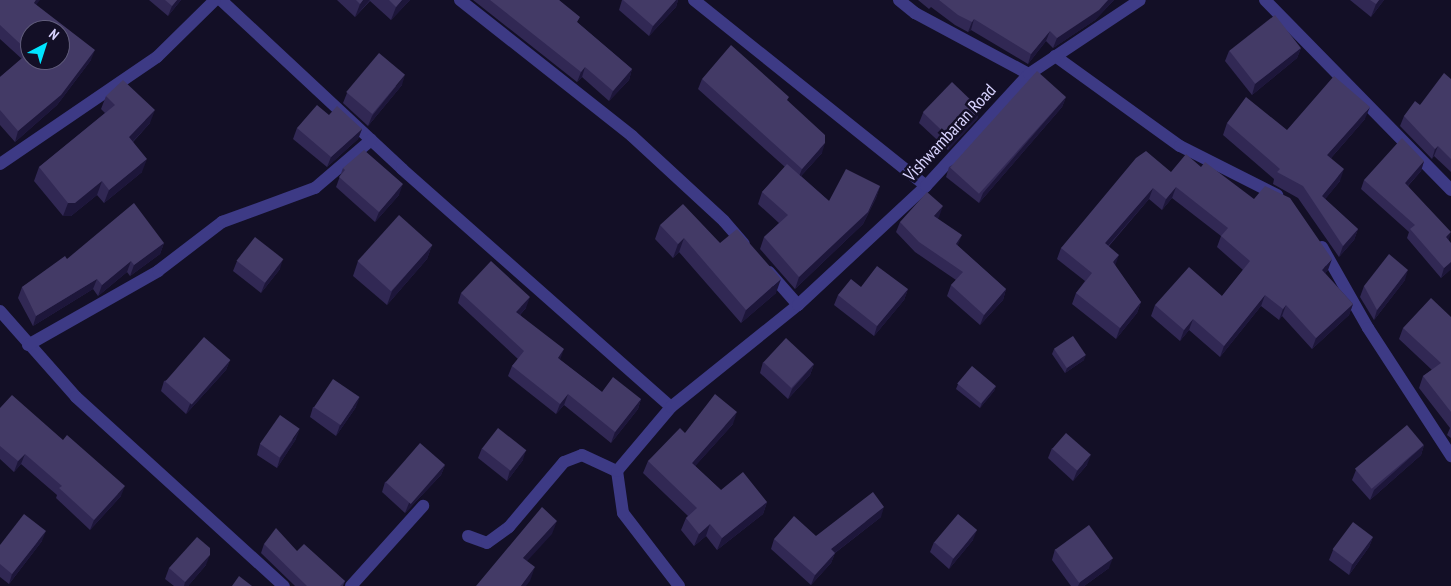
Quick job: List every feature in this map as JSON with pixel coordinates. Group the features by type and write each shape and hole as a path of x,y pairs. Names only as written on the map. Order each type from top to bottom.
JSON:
{"street":[{"path":"0,164 156,56 215,0"},
{"path":"221,0 371,140 671,407"},
{"path":"460,0 632,136 724,221 798,306"},
{"path":"694,0 926,186"},
{"path":"899,0 915,13 1029,74"},
{"name":"Vishwambaran Road","path":"617,471 671,407 798,306 926,186 1029,74 1140,0"},
{"path":"1265,0 1451,190"},
{"path":"1055,56 1180,146 1292,203"},
{"path":"28,345 158,270 222,222 315,188 371,140"},
{"path":"1313,235 1368,328 1451,456"},
{"path":"0,311 28,345 76,397 284,586"},
{"path":"468,536 487,543 509,527 564,462 582,456 617,471 623,513 679,586"},
{"path":"351,586 423,506"}],"building":[{"path":"0,0 36,0 34,3 56,20 20,20 20,44 0,25"},
{"path":"165,0 177,0 172,6"},
{"path":"389,0 402,0 396,7"},
{"path":"490,0 559,0 580,17 577,22 632,69 613,91 585,67 581,72"},
{"path":"623,0 676,0 653,26"},
{"path":"939,0 1108,0 1099,10 1057,38 1050,31 1031,54 974,19 972,22 958,15"},
{"path":"1370,0 1379,0 1376,4"},
{"path":"1275,15 1301,48 1255,84 1229,51"},
{"path":"70,31 95,50 61,95 18,131 0,110 0,77 20,60 20,70 70,70"},
{"path":"731,45 789,97 787,100 825,135 825,143 802,169 702,79"},
{"path":"379,53 405,75 372,114 346,92"},
{"path":"1037,71 1066,97 979,194 950,168"},
{"path":"1444,73 1451,79 1451,159 1438,146 1435,149 1404,116 1415,101 1420,105"},
{"path":"1334,76 1370,107 1327,155 1344,169 1322,196 1358,229 1343,246 1303,186 1277,172 1280,169 1227,123 1246,97 1287,130"},
{"path":"123,80 155,110 129,137 147,159 109,190 102,181 75,203 68,203 39,167 115,105 106,96"},
{"path":"952,82 980,109 951,139 923,112"},
{"path":"317,105 329,115 337,106 362,129 331,157 297,128"},
{"path":"1402,138 1424,161 1405,183 1451,232 1446,237 1451,243 1451,262 1444,268 1410,229 1415,225 1364,180"},
{"path":"364,150 403,184 379,212 339,177 345,170 343,168"},
{"path":"1146,151 1171,172 1186,154 1201,167 1205,162 1254,199 1265,186 1290,198 1332,259 1322,270 1353,304 1316,338 1286,305 1283,309 1265,295 1224,346 1193,319 1184,330 1155,305 1189,267 1222,296 1250,261 1221,236 1228,228 1176,187 1166,199 1153,188 1105,243 1119,255 1113,262 1141,302 1120,328 1076,293 1092,273 1061,248 1136,158"},
{"path":"787,164 829,201 846,169 880,186 868,212 799,277 764,237 788,215 762,192"},
{"path":"927,192 943,206 934,216 962,235 956,244 1006,289 984,315 951,285 963,272 919,242 900,222"},
{"path":"134,203 164,243 134,265 131,261 102,285 97,279 36,316 22,287 65,256 67,259"},
{"path":"683,204 720,243 737,229 781,279 746,310 684,238 678,244 660,225"},
{"path":"399,215 432,245 391,291 358,261"},
{"path":"255,237 283,259 265,283 237,261"},
{"path":"1389,254 1408,270 1377,310 1364,286"},
{"path":"491,261 530,297 516,312 564,349 558,358 602,392 613,377 641,399 615,432 568,394 560,404 512,366 524,351 461,293"},
{"path":"877,266 908,289 877,326 838,295 851,279 861,287"},
{"path":"1431,298 1451,317 1451,412 1423,376 1441,363 1403,328"},
{"path":"1073,336 1086,355 1067,368 1054,349"},
{"path":"204,337 230,360 192,404 165,382"},
{"path":"786,338 814,364 791,388 763,362"},
{"path":"972,366 996,386 981,404 957,384"},
{"path":"333,379 360,397 341,425 314,407"},
{"path":"715,394 737,412 692,463 721,490 743,472 767,502 722,538 710,524 699,534 686,518 697,508 648,461 680,428 685,433"},
{"path":"12,395 63,440 67,435 125,486 94,520 59,488 62,486 25,454 18,461 0,446 0,408"},
{"path":"280,415 300,429 280,457 260,444"},
{"path":"1407,425 1424,445 1372,489 1355,469"},
{"path":"498,428 526,450 510,471 482,448"},
{"path":"1066,433 1091,455 1077,470 1052,449"},
{"path":"420,443 445,465 411,504 386,482"},
{"path":"873,492 884,507 831,549 835,553 815,575 774,539 794,516 816,536"},
{"path":"542,507 557,521 523,558 535,567 521,586 476,586"},
{"path":"24,514 46,531 12,574 0,564 0,545"},
{"path":"958,514 977,530 953,558 934,542"},
{"path":"1353,522 1373,537 1353,564 1333,549"},
{"path":"1089,525 1113,558 1079,583 1055,550"},
{"path":"276,528 297,551 304,544 345,581 340,586 307,586 264,544"},
{"path":"197,537 210,548 210,555 185,582 169,568"},
{"path":"239,576 252,586 232,586"}]}
